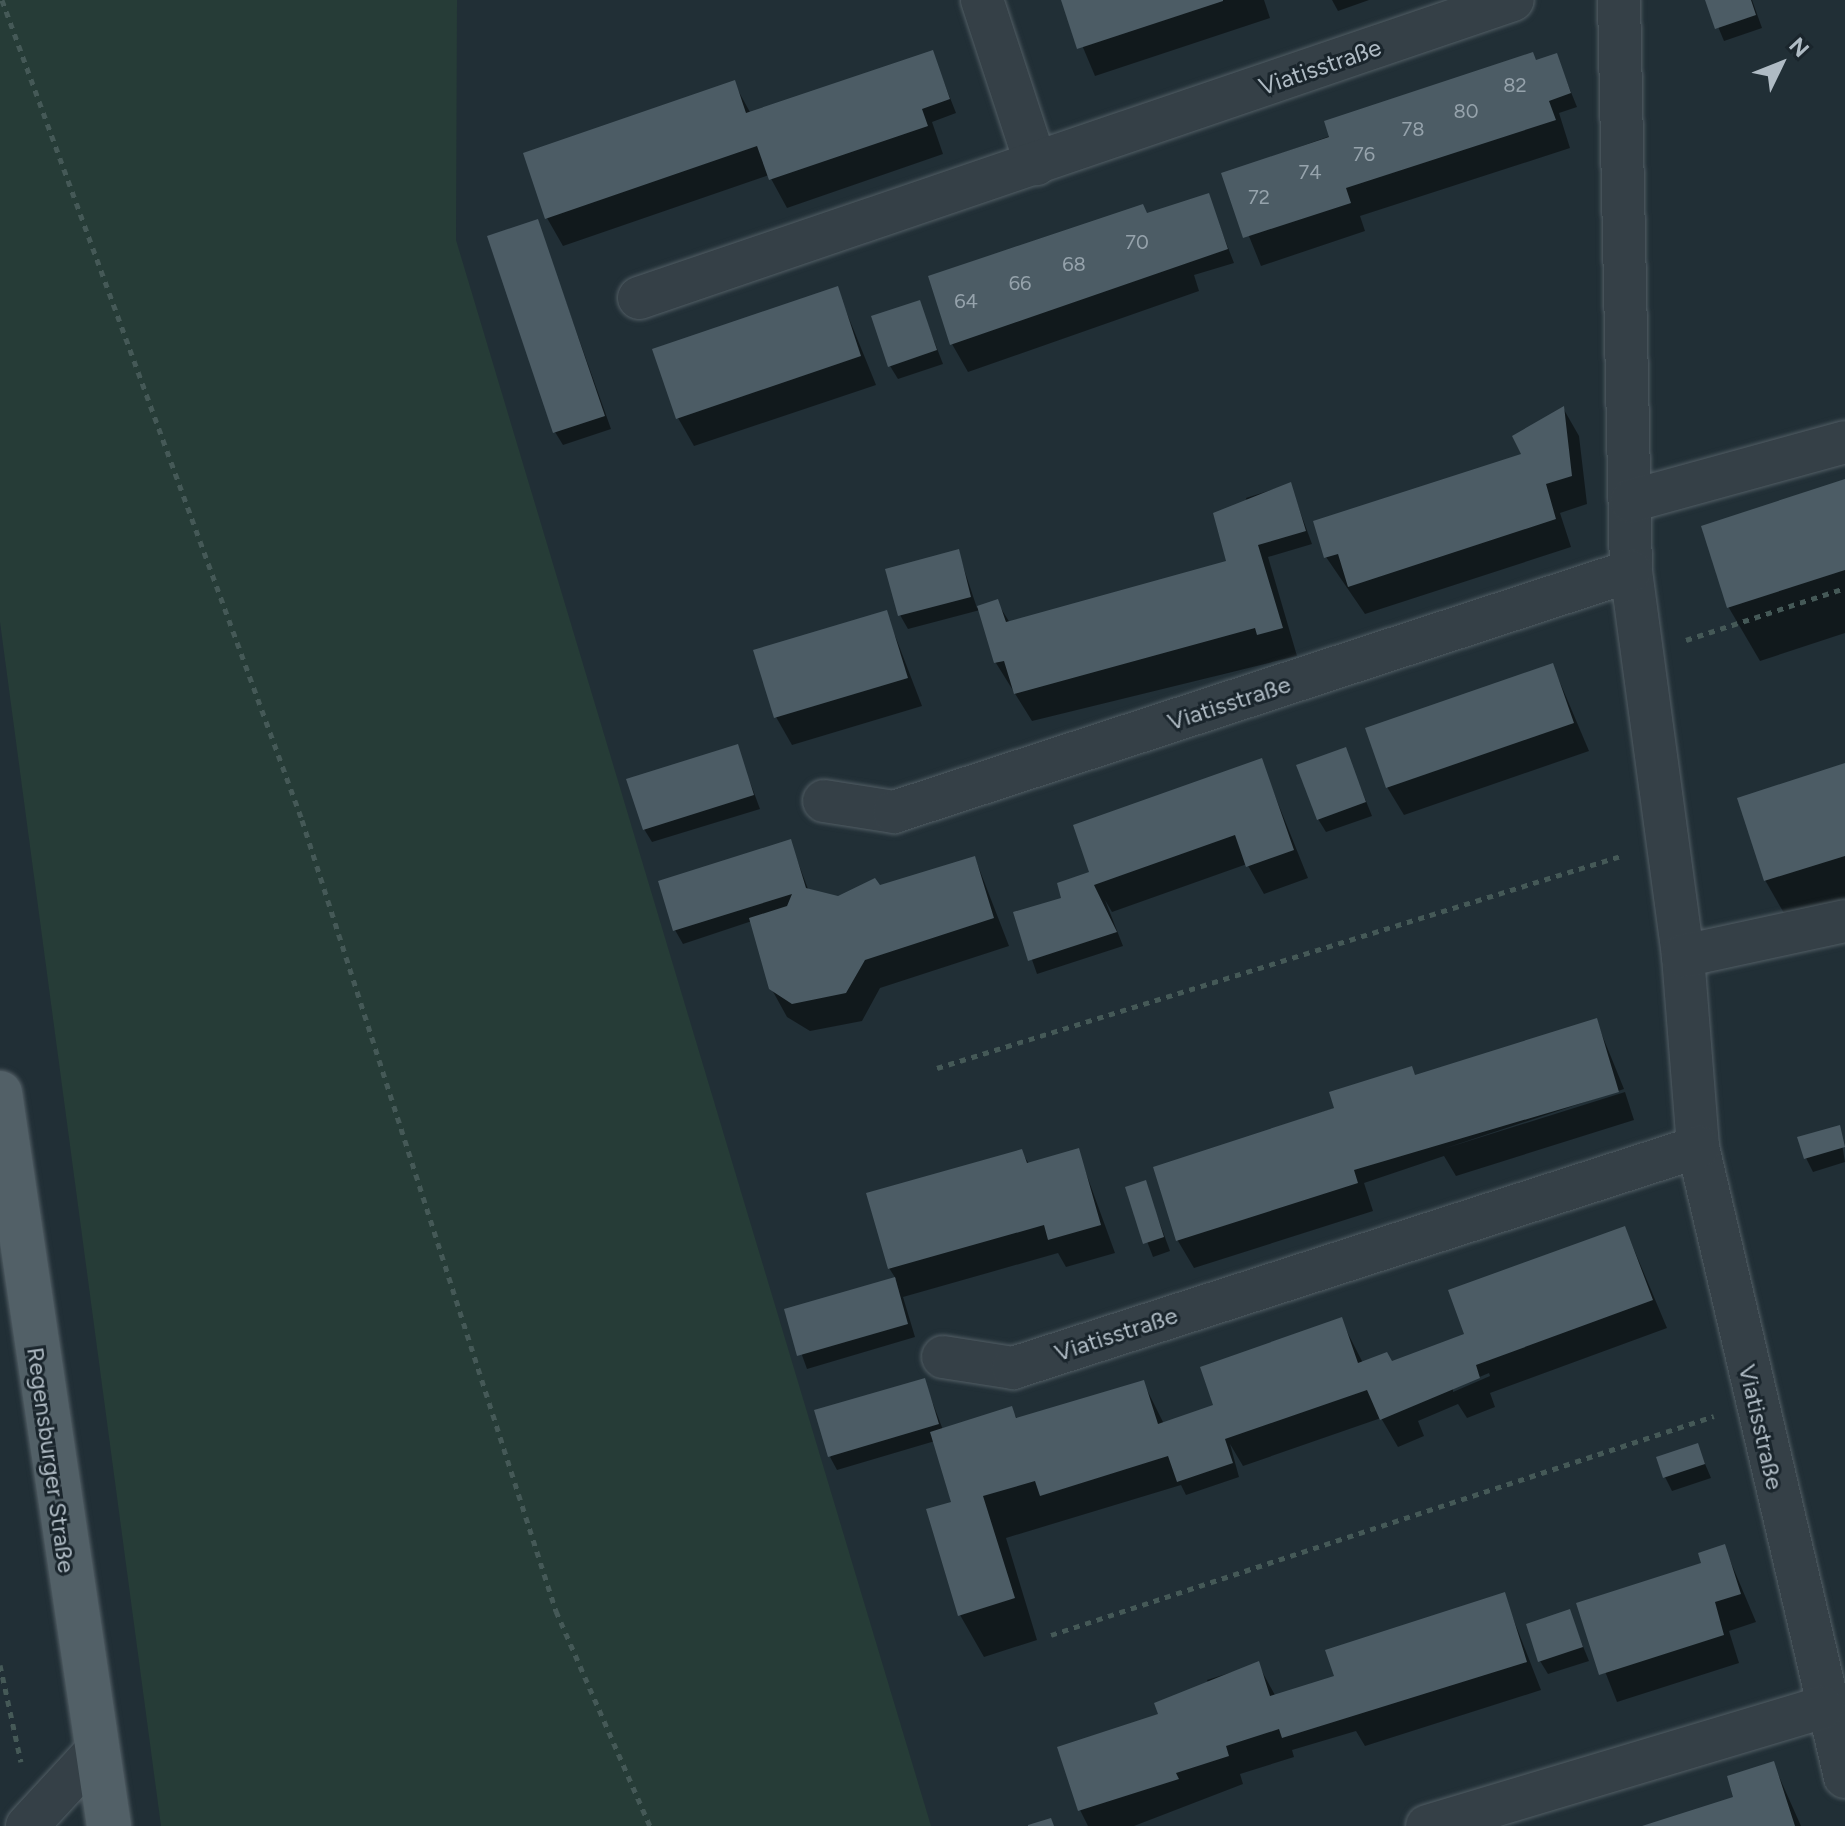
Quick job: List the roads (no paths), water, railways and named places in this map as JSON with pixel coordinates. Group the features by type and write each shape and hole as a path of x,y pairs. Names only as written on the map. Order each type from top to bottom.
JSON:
{"main road":[{"name":"Regensburger Straße","path":"0,1093 109,1826"}],"street":[{"path":"982,0 1036,164"},
{"name":"Viatisstraße","path":"639,298 1513,0"},
{"name":"Viatisstraße","path":"1619,0 1631,571 1683,956 1698,1147 1823,1707 1845,1777"},
{"path":"1631,501 1845,442"},
{"name":"Viatisstraße","path":"824,801 894,812 1631,571"},
{"path":"1683,956 1845,921"},
{"name":"Viatisstraße","path":"943,1357 1013,1368 1698,1147"},
{"path":"1427,1826 1823,1707"},
{"path":"30,1823 98,1749"}]}
